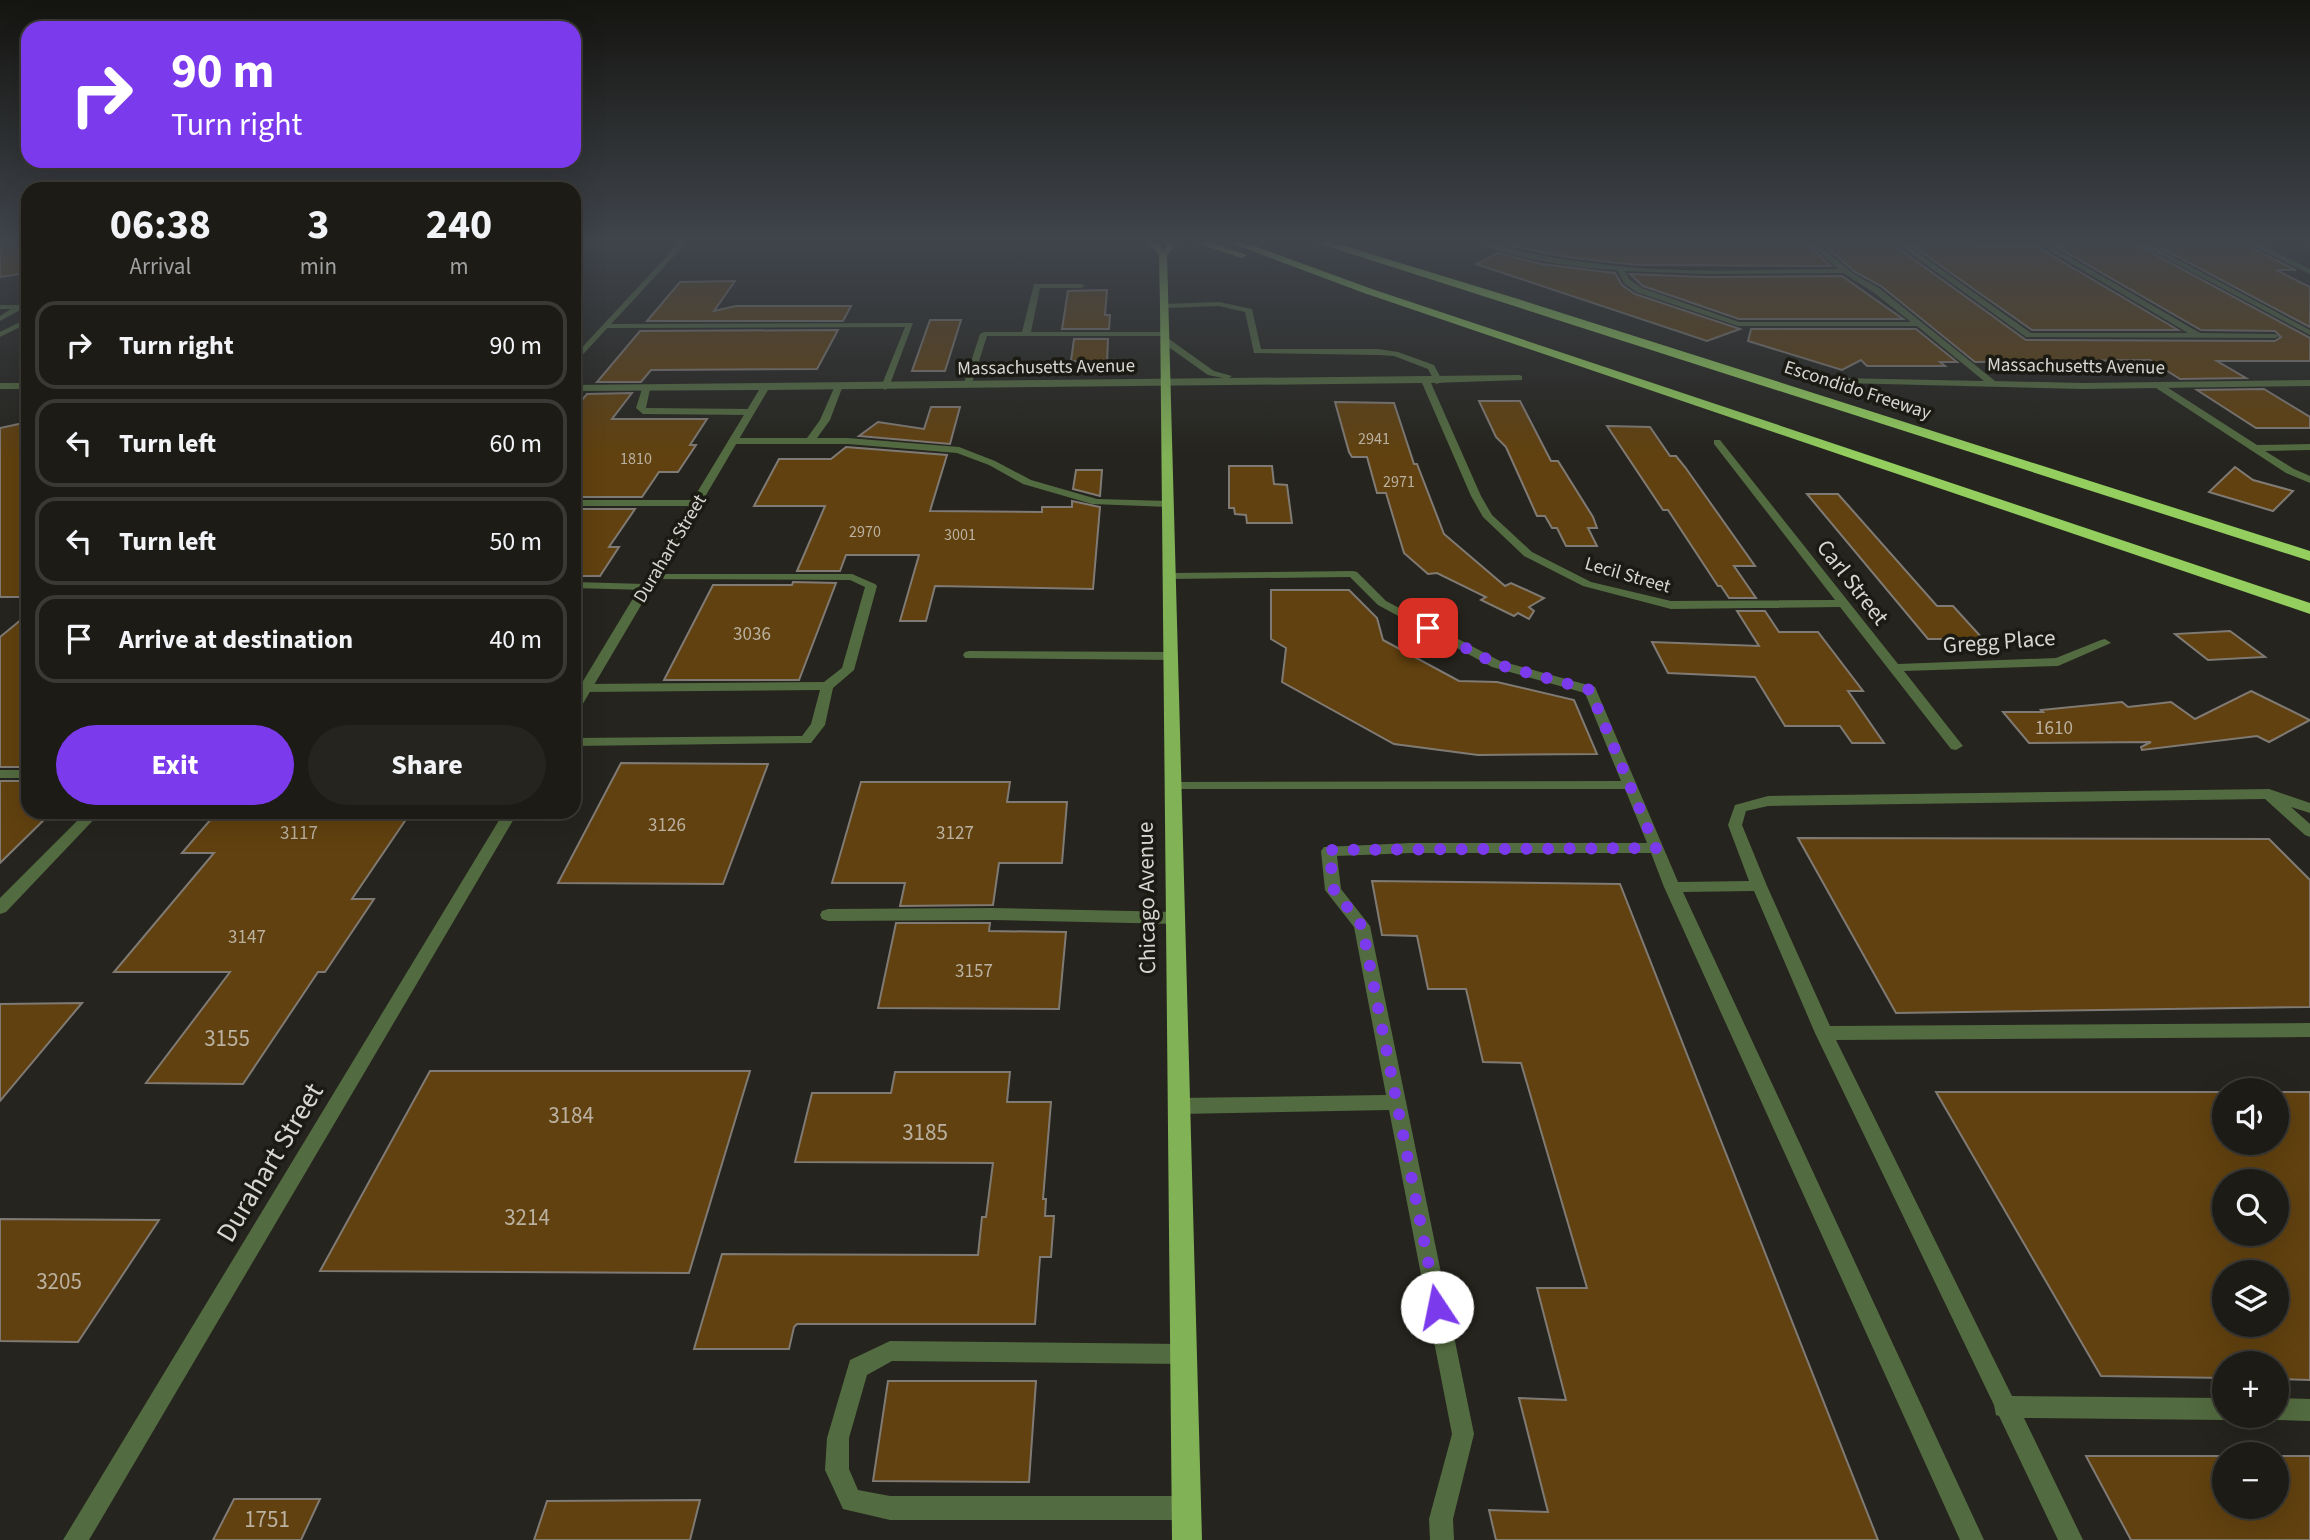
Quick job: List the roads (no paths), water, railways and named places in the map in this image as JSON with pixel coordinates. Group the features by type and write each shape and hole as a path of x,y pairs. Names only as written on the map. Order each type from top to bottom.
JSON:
{"highway":[{"path":"1430,312 2310,609"},
{"name":"Escondido Freeway","path":"1544,312 2310,555"},
{"path":"2248,588 2310,621"}],"main road":[{"name":"Chicago Avenue","path":"1165,312 1187,1540"}],"street":[{"path":"581,354 620,312"},
{"path":"1026,334 1031,312"},
{"path":"1249,312 1257,351 1395,354 1431,367 1439,382"},
{"path":"1703,312 1738,324 1919,324"},
{"path":"1903,312 1991,382"},
{"path":"1996,312 2029,335 2275,336"},
{"path":"2157,312 2198,336"},
{"path":"2270,312 2310,333"},
{"path":"0,335 21,324"},
{"path":"607,326 909,325 886,387"},
{"path":"967,386 983,335 1026,334 1166,337 1211,373 1254,382"},
{"name":"Massachusetts Avenue","path":"581,388 838,388 1519,379"},
{"name":"Massachusetts Avenue","path":"1842,380 2083,386 2310,383"},
{"name":"Lecil Street","path":"1426,382 1476,496 1489,517 1528,554 1587,584 1671,605 1843,603"},
{"path":"2156,384 2253,448 2310,480"},
{"path":"0,386 21,386"},
{"name":"Durahart Street","path":"581,695 765,388"},
{"path":"810,440 825,419 838,388"},
{"path":"646,389 641,408 643,411 750,412"},
{"path":"733,441 810,440 959,450 992,463 1027,482 1096,502 1169,504"},
{"name":"Carl Street","path":"1717,442 1956,746"},
{"path":"2253,448 2310,447"},
{"path":"581,503 696,503"},
{"path":"1170,576 1353,575 1382,603 1496,664 1590,690 1672,887 1972,1540"},
{"path":"581,585 852,577 871,586 848,670 827,686 585,688"},
{"name":"Gregg Place","path":"1894,667 2058,662 2105,643"},
{"path":"968,655 1172,656"},
{"path":"581,742 806,740 818,725 827,686"},
{"path":"0,774 21,774"},
{"path":"1174,786 1630,785"},
{"path":"2269,794 2310,832"},
{"path":"2071,1540 1824,1033 1735,825 1741,808 1768,801 2269,794 2310,808"},
{"path":"0,908 87,819"},
{"name":"Durahart Street","path":"75,1540 507,819"},
{"path":"1442,1540 1441,1519 1463,1434 1362,926 1334,890 1329,850 1656,848"},
{"path":"1672,887 1759,886"},
{"path":"828,915 993,914 1176,918"},
{"path":"1824,1033 2310,1030"},
{"path":"1180,1106 1397,1102"},
{"path":"1184,1354 890,1351 858,1368 838,1438 837,1469 851,1502 890,1508 1186,1508"},
{"path":"2004,1406 2212,1409"},
{"path":"2289,1409 2310,1410"}]}
